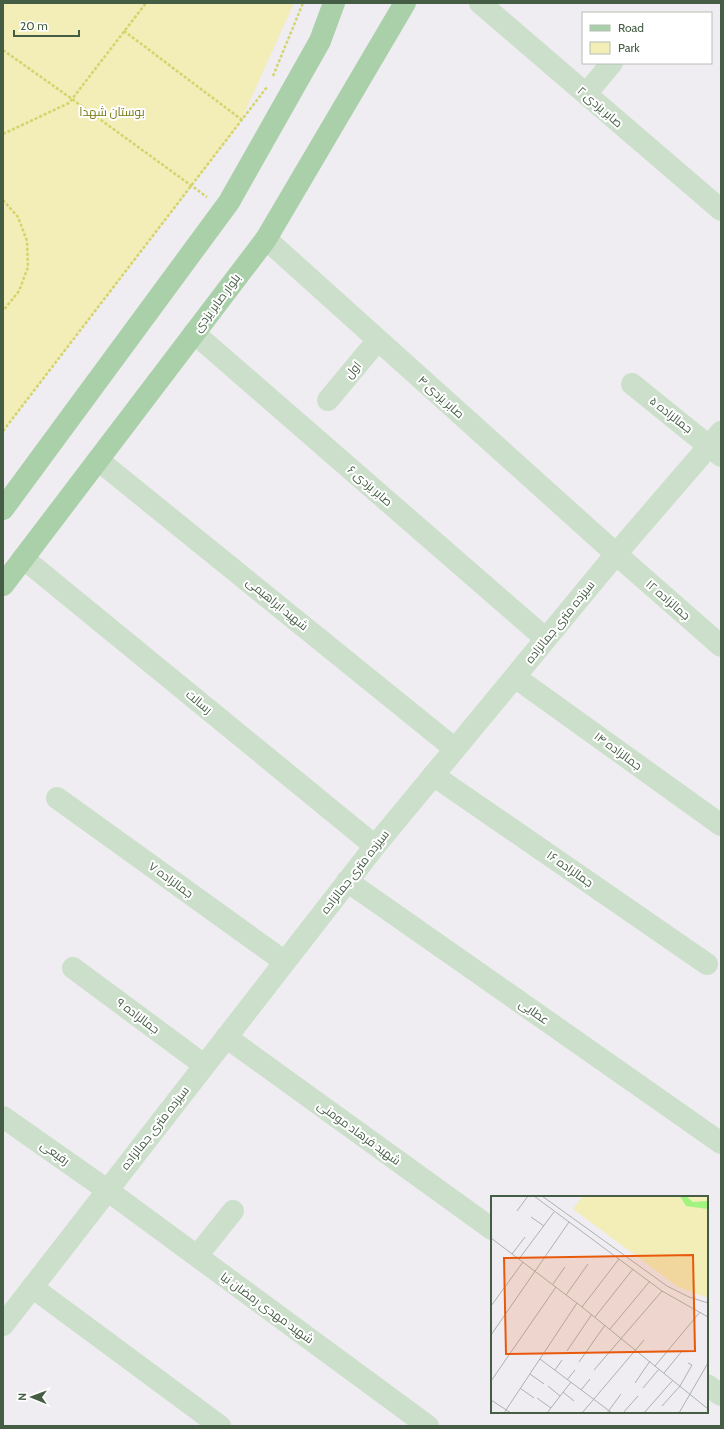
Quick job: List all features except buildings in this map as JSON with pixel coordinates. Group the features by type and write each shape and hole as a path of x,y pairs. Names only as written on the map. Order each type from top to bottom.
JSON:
{"main road":[{"path":"3,508 223,209 320,41 334,3"},
{"name":"بلوار صابر یزدی","path":"3,585 266,239 405,3"}],"street":[{"name":"صابر یزدی ۲","path":"480,3 721,210"},
{"path":"586,94 611,64"},
{"name":"صابر یزدی ۴","path":"266,239 616,554"},
{"name":"صابر یزدی ۶","path":"194,333 546,639"},
{"name":"اول","path":"328,400 378,340"},
{"name":"جمالزاده ۵","path":"632,384 717,444"},
{"name":"سیزده متری جمالزاده","path":"6,1314 32,1287 347,881 433,775 616,554 717,444"},
{"name":"شهید ابراهیمی","path":"98,460 455,749"},
{"name":"جمالزاده ۱۲","path":"616,554 721,646"},
{"name":"رسالت","path":"23,558 375,846"},
{"name":"جمالزاده ۱۴","path":"515,677 721,825"},
{"name":"جمالزاده ۱۶","path":"433,775 707,964"},
{"name":"جمالزاده ۷","path":"57,798 284,962"},
{"name":"عطایی","path":"347,881 721,1143"},
{"name":"جمالزاده ۹","path":"73,968 204,1065"},
{"name":"شهید فرهاد مومنی","path":"226,1036 491,1228"},
{"name":"رفیعی","path":"3,1117 107,1190"},
{"name":"شهید مهدی رمضان نیا","path":"107,1190 428,1426"},
{"path":"197,1256 233,1211"},
{"path":"32,1287 220,1426"},
{"path":"708,1386 721,1395"}],"path":[{"path":"3,134 69,103 146,3"},
{"path":"3,431 270,83 303,3"},
{"path":"124,31 242,120"},
{"path":"3,50 223,209"},
{"path":"3,200 18,217 27,241 28,267 19,291 3,311"}],"green space":[{"name":"بوستان شهدا","path":"3,3 294,3 240,123 3,431"}]}
